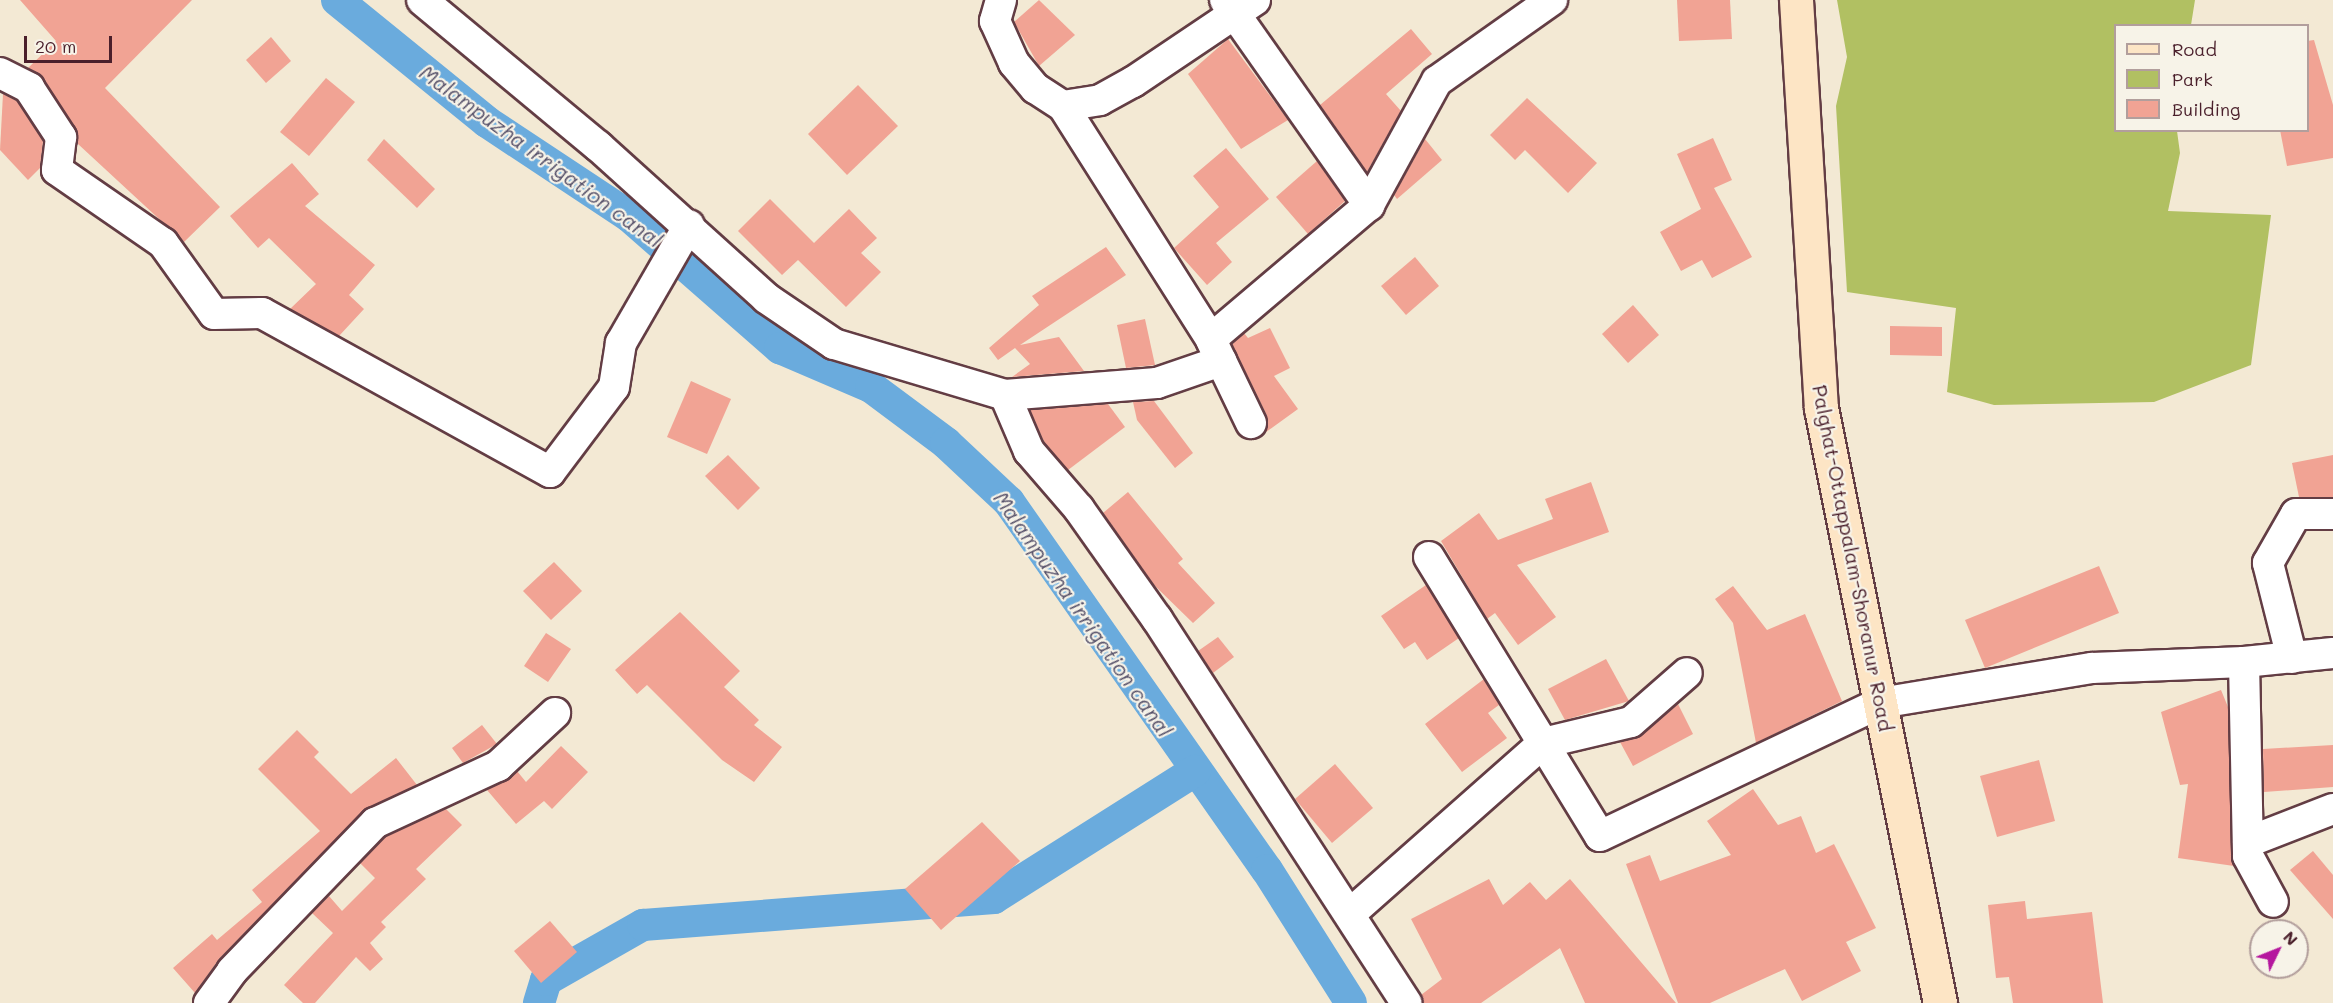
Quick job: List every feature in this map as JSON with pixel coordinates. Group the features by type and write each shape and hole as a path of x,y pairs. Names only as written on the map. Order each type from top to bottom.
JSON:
{"main road":[{"name":"Palghat-Ottappalam-Shoranur Road","path":"1796,0 1821,408 1940,1003"}],"street":[{"path":"422,0 689,225 766,298 834,344 1005,395 1157,383 1216,350 1369,205 1437,81 1552,0"},
{"path":"1001,0 995,21 1014,63 1035,88 1063,106 1216,350 1251,423"},
{"path":"1063,106 1108,96 1238,4 1369,205"},
{"path":"0,73 29,88 61,137 57,170 164,243 214,314 262,313 550,472 614,387 621,343 689,225"},
{"path":"1005,395 1029,451 1079,509 1157,619 1351,913 1406,1003"},
{"path":"2292,658 2268,563 2296,514 2333,514"},
{"path":"1429,557 1600,836 1880,703 2092,668 2244,662 2333,653"},
{"path":"2244,662 2248,856 2273,902"},
{"path":"1351,913 1543,743 1631,722 1687,673"},
{"path":"209,1003 232,971 375,824 498,766 555,713"},
{"path":"2248,842 2333,809"}],"green space":[{"path":"1837,0 2195,0 2191,24 2114,24 2114,132 2177,132 2180,153 2168,211 2271,215 2251,365 2154,402 1994,405 1947,392 1956,308 1847,292 1836,106 1847,57"}],"building":[{"path":"20,0 192,0 105,88 220,207 184,242 78,144 75,128 43,79 28,68 56,41"},
{"path":"1039,0 1075,35 1039,66 1014,22"},
{"path":"1677,0 1730,0 1732,39 1679,41"},
{"path":"1411,29 1432,54 1386,94 1401,111 1367,172 1320,105"},
{"path":"271,37 291,61 266,83 246,60"},
{"path":"1228,39 1288,120 1241,149 1188,74"},
{"path":"2314,40 2333,105 2333,158 2287,166 2280,132 2309,132 2309,41"},
{"path":"326,78 355,102 309,156 280,132"},
{"path":"858,85 898,126 847,175 808,134"},
{"path":"3,94 17,101 43,141 40,168 28,180 0,150"},
{"path":"1527,98 1597,163 1568,193 1525,150 1515,160 1490,135"},
{"path":"1713,138 1732,180 1714,188 1752,257 1712,278 1702,260 1681,271 1660,232 1701,209 1677,154"},
{"path":"384,139 435,189 417,208 367,160"},
{"path":"1425,139 1442,160 1397,199 1394,195"},
{"path":"1226,148 1269,199 1216,243 1232,262 1207,285 1174,248 1219,207 1193,176"},
{"path":"1317,161 1345,201 1308,234 1276,197"},
{"path":"292,163 319,194 305,206 375,265 349,295 364,309 339,336 290,309 316,284 269,238 258,248 230,216"},
{"path":"770,199 814,243 849,209 877,238 861,253 881,272 846,307 798,260 782,275 738,231"},
{"path":"1106,247 1126,275 1020,345 1059,337 1084,371 1012,377 1030,364 1015,348 998,360 989,348 1039,305 1032,296"},
{"path":"1415,257 1439,286 1406,315 1381,286"},
{"path":"1633,305 1659,335 1628,363 1602,334"},
{"path":"1145,319 1155,365 1126,368 1117,325"},
{"path":"1890,326 1942,327 1942,356 1890,355"},
{"path":"1270,328 1290,368 1274,376 1298,409 1266,432 1267,416 1232,344 1244,333 1248,338"},
{"path":"691,381 731,399 707,454 667,437"},
{"path":"1154,401 1193,453 1175,468 1137,420 1133,402"},
{"path":"1108,404 1125,427 1068,470 1044,442 1030,410"},
{"path":"728,455 760,488 738,510 705,476"},
{"path":"2333,455 2333,497 2299,497 2292,463"},
{"path":"1591,482 1609,532 1517,565 1556,617 1518,645 1495,613 1487,619 1441,541 1479,513 1498,540 1553,519 1545,499"},
{"path":"1128,492 1183,559 1178,563 1215,603 1193,623 1153,584 1103,513"},
{"path":"554,562 582,591 551,620 523,591"},
{"path":"2099,566 2119,613 1985,668 1965,620"},
{"path":"1426,585 1459,638 1427,660 1415,642 1404,649 1381,616"},
{"path":"1733,586 1767,630 1805,614 1842,701 1756,743 1733,623 1715,599"},
{"path":"680,612 740,671 724,687 759,720 754,725 782,747 754,782 722,760 647,685 637,694 615,670"},
{"path":"546,633 571,649 548,682 524,666"},
{"path":"1218,637 1234,657 1213,673 1198,651"},
{"path":"1606,659 1629,701 1565,720 1548,689"},
{"path":"1484,679 1499,705 1488,713 1507,738 1462,772 1425,724"},
{"path":"2221,690 2228,707 2234,866 2178,858 2188,784 2180,785 2161,712"},
{"path":"1678,704 1693,734 1633,766 1620,742 1642,735"},
{"path":"482,725 497,744 463,763 452,748"},
{"path":"297,730 319,752 314,757 351,794 396,758 417,785 363,811 219,959 195,993 173,968 212,934 217,940 262,902 252,890 320,831 258,769"},
{"path":"2333,745 2333,787 2264,792 2263,749"},
{"path":"561,746 588,772 552,809 544,801 516,824 487,790 517,771 526,782"},
{"path":"2039,760 2055,821 1997,837 1980,776"},
{"path":"1335,764 1373,808 1332,843 1295,799"},
{"path":"1753,789 1778,825 1801,816 1816,853 1834,844 1876,928 1846,942 1861,971 1802,1001 1785,969 1710,1003 1678,1003 1626,864 1650,855 1660,881 1731,855 1707,821"},
{"path":"446,809 462,825 416,869 426,879 381,922 386,927 370,943 383,959 370,971 356,957 315,1003 303,1003 284,985 333,933 312,913 329,896 342,911 375,878 360,863 385,837"},
{"path":"982,822 1020,861 941,930 905,889"},
{"path":"2313,851 2333,875 2333,919 2290,870"},
{"path":"1489,879 1503,905 1530,882 1546,900 1570,879 1676,1003 1585,1003 1560,948 1481,1003 1423,1003 1421,995 1442,979 1411,919"},
{"path":"2025,901 2027,919 2092,912 2103,1003 2013,1003 2009,977 1996,978 1988,905"},
{"path":"550,921 577,952 541,983 514,951"}],"waterway":[{"name":"Malampuzha irrigation canal","path":"337,0 487,122 629,216 780,348 871,387 946,443 1009,502 1267,870 1351,1003"},
{"path":"539,1003 546,980 643,925 994,898 1195,771"}]}
